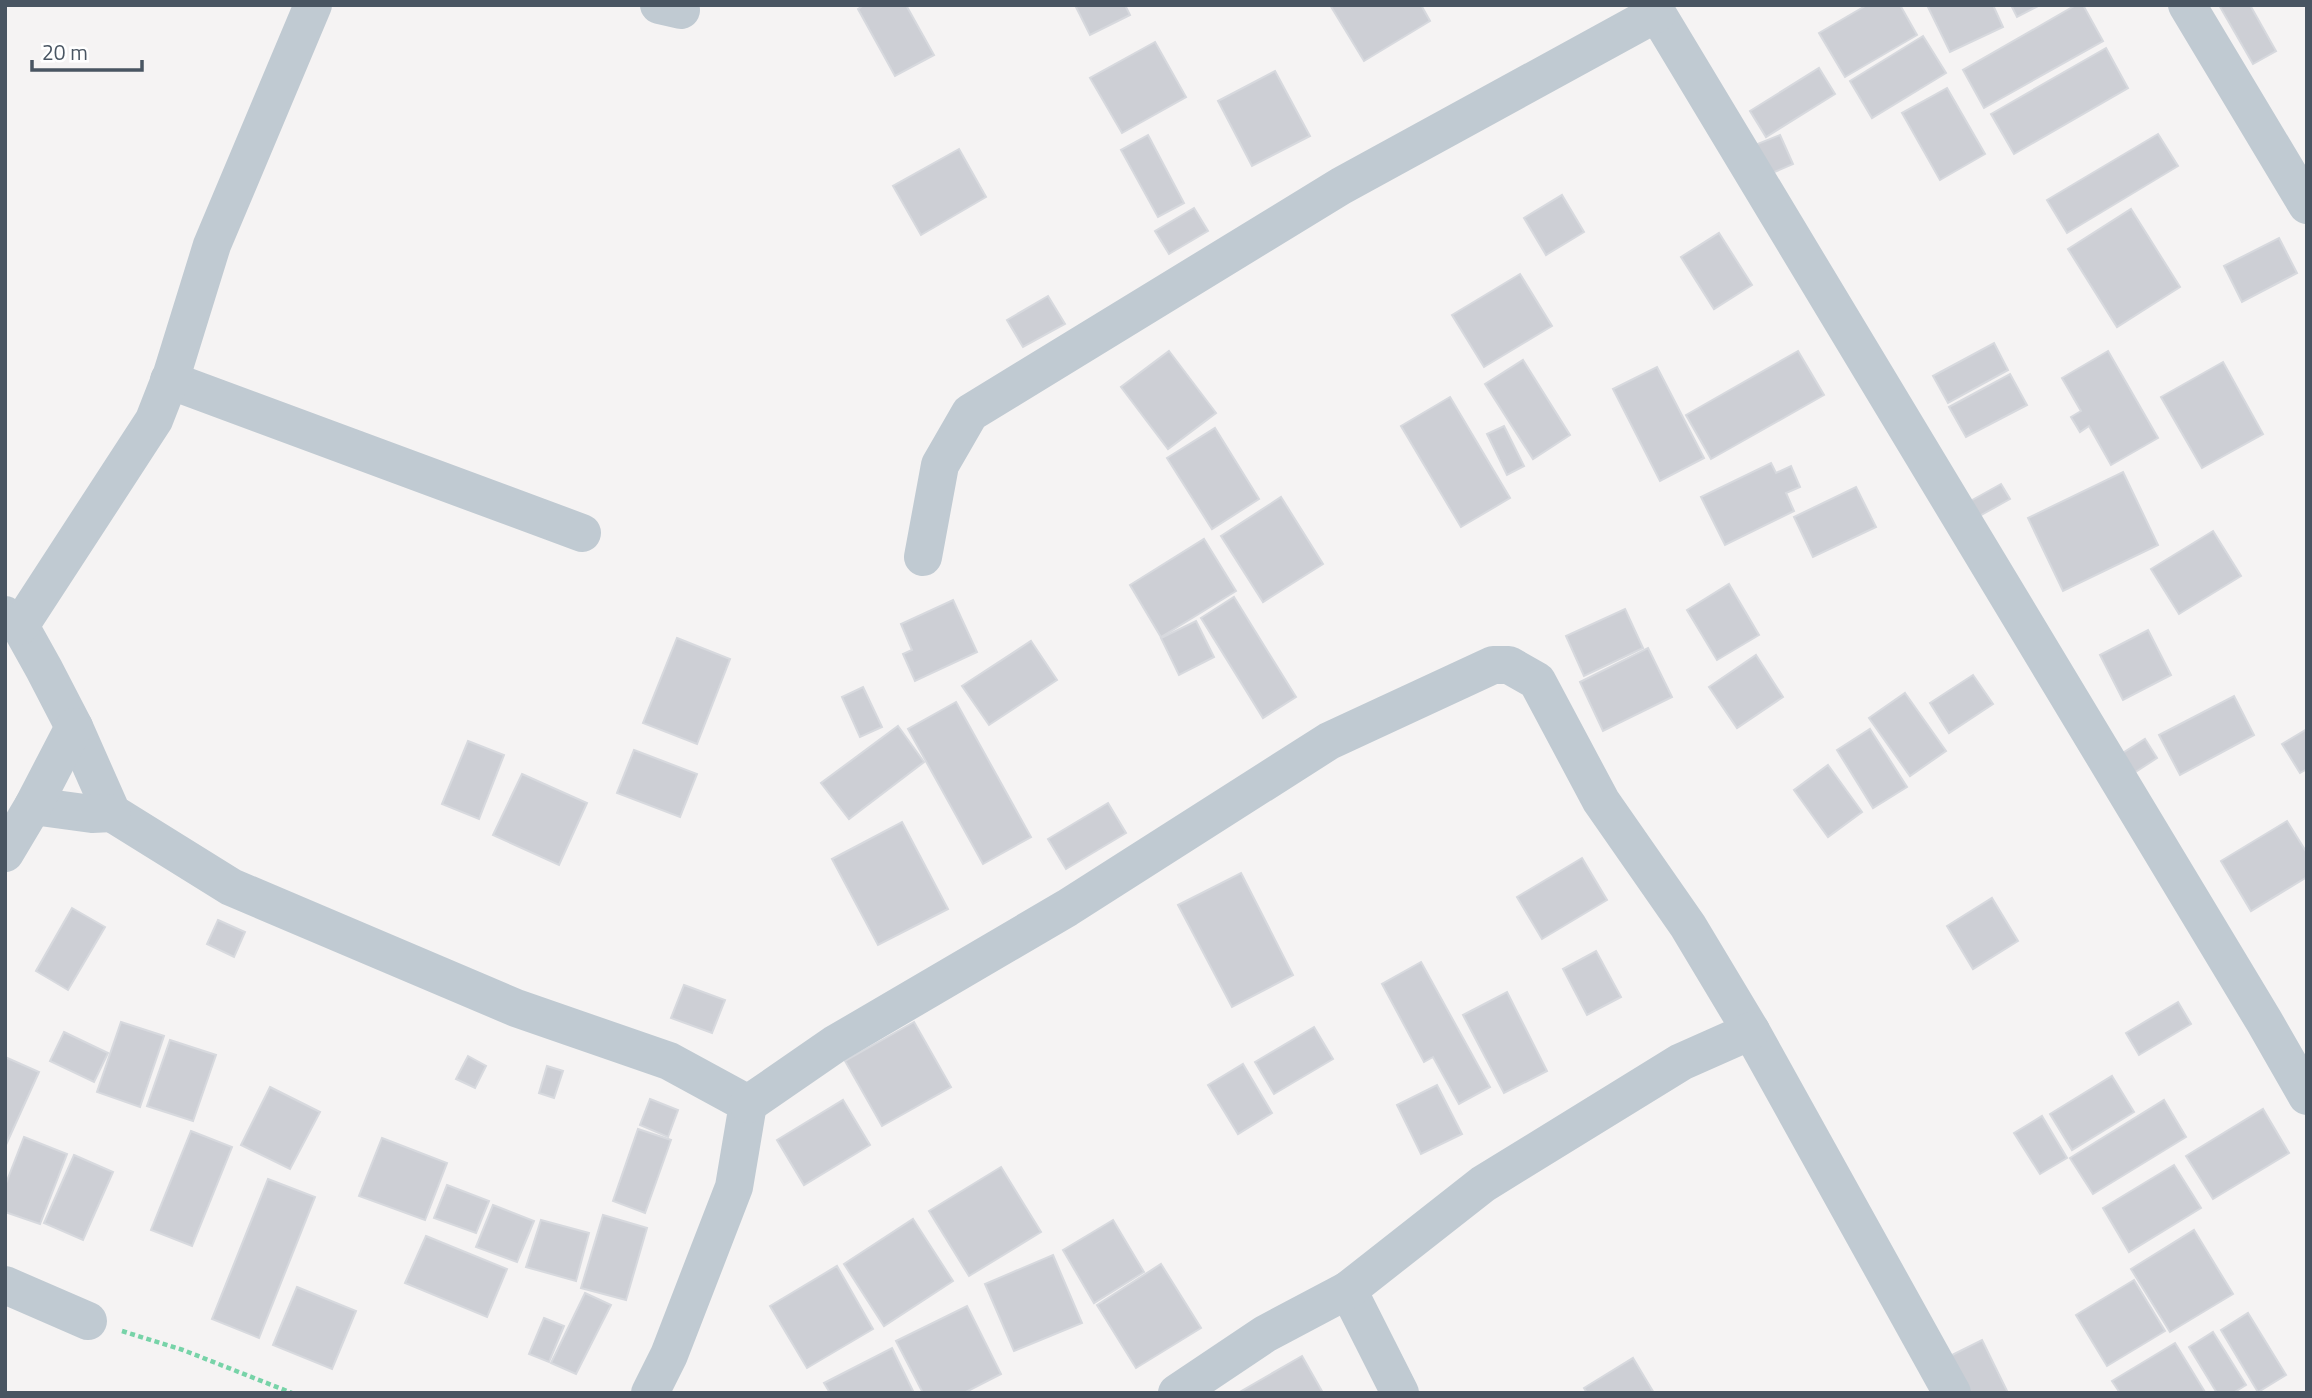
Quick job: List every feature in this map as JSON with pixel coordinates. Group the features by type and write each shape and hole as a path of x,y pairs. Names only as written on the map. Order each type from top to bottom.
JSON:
{"street":[{"path":"313,5 212,245 154,420 13,621 74,727 112,813 231,887 516,1008 670,1060 748,1104"},
{"path":"2187,5 2307,205"},
{"path":"923,556 940,465 970,413 1340,186 1654,9 2307,1096"},
{"path":"169,380 582,533"},
{"path":"649,1393 669,1355 734,1187 748,1104 835,1044 1067,908 1329,741 1493,665 1509,664 1536,681 1601,801 1688,926 1751,1031 1952,1393"},
{"path":"5,853 74,727"},
{"path":"33,806 92,814 112,813"},
{"path":"1177,1393 1265,1334 1348,1290 1483,1184 1681,1062 1751,1031"},
{"path":"5,1285 88,1321"},
{"path":"1348,1290 1400,1393"}],"path":[{"path":"88,1321 183,1350 292,1393"}],"building":[{"path":"864,5 906,5 934,55 895,76 858,9"},
{"path":"1075,5 1125,5 1130,15 1090,35"},
{"path":"1330,5 1421,5 1430,21 1364,61"},
{"path":"1867,5 1900,5 1917,35 1845,77 1819,33"},
{"path":"1927,5 1993,5 2003,27 1950,52"},
{"path":"2011,5 2040,5 2017,17"},
{"path":"2076,5 2083,5 2103,41 1984,108 1963,70"},
{"path":"2219,5 2250,5 2276,51 2253,64"},
{"path":"1923,36 1946,73 1872,118 1850,81"},
{"path":"1155,42 1186,97 1122,133 1090,78"},
{"path":"2106,48 2128,88 2014,154 1991,114"},
{"path":"1819,68 1835,94 1766,137 1750,111"},
{"path":"1275,71 1310,136 1252,166 1218,101"},
{"path":"1947,88 1985,154 1940,180 1902,113"},
{"path":"2158,134 2178,166 2067,233 2047,200"},
{"path":"1148,135 1184,203 1158,217 1121,150"},
{"path":"1780,135 1793,164 1763,177 1750,147"},
{"path":"959,149 986,197 921,235 893,186"},
{"path":"1562,195 1584,232 1546,255 1524,218"},
{"path":"1194,208 1208,231 1169,254 1155,231"},
{"path":"2131,209 2180,287 2117,327 2068,249"},
{"path":"1719,233 1752,285 1714,309 1681,257"},
{"path":"2279,238 2297,273 2242,302 2224,266"},
{"path":"1520,274 1552,326 1484,367 1452,315"},
{"path":"1048,296 1065,324 1023,347 1007,320"},
{"path":"1994,343 2008,370 1948,403 1933,376"},
{"path":"1169,351 1216,413 1168,449 1121,387"},
{"path":"1798,351 1824,395 1711,459 1686,415"},
{"path":"2108,351 2158,438 2111,465 2089,426 2080,432 2071,417 2081,411 2062,378"},
{"path":"1523,360 1570,435 1533,459 1485,384"},
{"path":"2223,362 2263,434 2202,468 2161,397"},
{"path":"1657,367 1704,458 1660,481 1613,389"},
{"path":"2010,374 2027,405 1966,437 1949,407"},
{"path":"1450,397 1510,498 1461,527 1401,426"},
{"path":"1504,426 1524,466 1507,475 1487,434"},
{"path":"1215,428 1259,499 1212,529 1167,458"},
{"path":"1771,463 1776,473 1791,466 1800,487 1786,493 1794,511 1725,545 1701,497"},
{"path":"2123,472 2158,545 2063,591 2028,518"},
{"path":"2001,484 2010,499 1974,519 1965,504"},
{"path":"1856,487 1876,527 1813,557 1794,517"},
{"path":"1281,497 1323,564 1263,602 1221,536"},
{"path":"2213,531 2241,576 2179,614 2151,569"},
{"path":"1204,539 1236,591 1161,637 1130,585"},
{"path":"1729,584 1759,635 1717,660 1687,610"},
{"path":"1234,597 1296,697 1263,718 1201,618"},
{"path":"953,600 977,652 915,681 903,654 912,650 901,624"},
{"path":"1625,609 1643,648 1584,676 1566,636"},
{"path":"1196,621 1214,657 1179,675 1161,638"},
{"path":"2148,630 2171,675 2123,700 2100,655"},
{"path":"677,638 730,659 697,744 643,723"},
{"path":"1031,641 1057,680 989,725 962,686"},
{"path":"1648,648 1672,697 1603,731 1580,682"},
{"path":"1756,655 1783,697 1737,728 1709,687"},
{"path":"1973,675 1993,704 1949,733 1930,703"},
{"path":"863,687 882,727 860,737 842,697"},
{"path":"1905,693 1946,751 1910,776 1869,718"},
{"path":"2234,696 2254,735 2180,775 2159,735"},
{"path":"956,702 1031,837 983,864 908,729"},
{"path":"898,726 924,762 849,819 821,783"},
{"path":"1870,729 1907,787 1873,808 1837,750"},
{"path":"2307,729 2307,769 2300,773 2282,744"},
{"path":"2145,739 2157,758 2134,773 2121,754"},
{"path":"468,741 504,755 479,819 442,804"},
{"path":"634,750 697,774 680,817 617,793"},
{"path":"1828,765 1862,812 1828,837 1794,790"},
{"path":"522,774 587,803 559,865 493,835"},
{"path":"1108,803 1126,833 1066,869 1048,839"},
{"path":"2287,821 2307,853 2307,877 2251,911 2221,861"},
{"path":"902,822 948,909 878,945 832,859"},
{"path":"1582,858 1607,900 1542,939 1517,897"},
{"path":"1241,873 1293,975 1232,1007 1178,905"},
{"path":"1992,898 2018,941 1973,969 1947,926"},
{"path":"72,908 105,927 68,990 36,971"},
{"path":"218,920 245,932 234,957 207,944"},
{"path":"1596,951 1621,997 1587,1015 1563,969"},
{"path":"1421,962 1490,1087 1459,1104 1433,1057 1424,1062 1382,984"},
{"path":"684,985 725,1000 712,1033 671,1018"},
{"path":"1507,992 1547,1071 1504,1093 1463,1015"},
{"path":"2178,1002 2191,1024 2139,1055 2126,1033"},
{"path":"121,1022 164,1036 140,1107 97,1092"},
{"path":"914,1022 951,1087 882,1126 845,1061"},
{"path":"1314,1027 1333,1059 1274,1094 1255,1062"},
{"path":"64,1032 108,1053 94,1082 50,1061"},
{"path":"170,1040 216,1055 193,1121 147,1106"},
{"path":"468,1056 486,1066 475,1088 456,1079"},
{"path":"5,1057 39,1072 5,1147"},
{"path":"1243,1064 1272,1113 1238,1134 1208,1085"},
{"path":"547,1066 563,1071 554,1098 539,1093"},
{"path":"2112,1076 2134,1112 2072,1150 2050,1114"},
{"path":"1437,1085 1462,1134 1421,1154 1397,1105"},
{"path":"270,1087 320,1112 290,1169 241,1145"},
{"path":"650,1099 678,1110 668,1137 640,1125"},
{"path":"843,1100 870,1145 804,1185 777,1140"},
{"path":"2164,1100 2186,1137 2093,1194 2070,1158"},
{"path":"2263,1109 2289,1153 2213,1199 2186,1156"},
{"path":"2042,1116 2067,1158 2040,1174 2014,1133"},
{"path":"638,1129 671,1140 645,1213 613,1201"},
{"path":"191,1131 232,1147 192,1246 151,1230"},
{"path":"24,1137 67,1154 40,1224 5,1212 5,1186"},
{"path":"382,1138 447,1163 425,1220 359,1196"},
{"path":"74,1155 113,1172 83,1240 44,1223"},
{"path":"2174,1165 2201,1208 2129,1252 2103,1208"},
{"path":"1001,1167 1041,1232 969,1276 929,1211"},
{"path":"268,1179 315,1197 259,1338 212,1319"},
{"path":"447,1185 489,1201 476,1233 434,1218"},
{"path":"493,1205 534,1221 517,1262 476,1247"},
{"path":"603,1215 647,1228 626,1300 581,1288"},
{"path":"913,1219 953,1281 884,1326 844,1264"},
{"path":"541,1220 589,1233 576,1281 526,1267"},
{"path":"1113,1220 1144,1272 1094,1303 1063,1250"},
{"path":"2194,1230 2233,1294 2170,1332 2131,1269"},
{"path":"426,1236 507,1269 487,1317 405,1283"},
{"path":"1053,1255 1082,1323 1014,1351 985,1284"},
{"path":"1161,1264 1201,1328 1136,1368 1097,1305"},
{"path":"837,1266 873,1329 807,1368 770,1306"},
{"path":"2134,1280 2165,1331 2107,1366 2076,1315"},
{"path":"297,1287 356,1311 332,1369 273,1345"},
{"path":"585,1293 611,1305 576,1374 551,1363"},
{"path":"967,1306 1001,1374 964,1393 923,1393 896,1341"},
{"path":"2248,1313 2286,1375 2258,1392 2221,1330"},
{"path":"544,1318 564,1326 549,1362 529,1354"},
{"path":"2213,1332 2246,1385 2233,1393 2217,1393 2189,1347"},
{"path":"1982,1340 2008,1393 1968,1393 1950,1356"},
{"path":"2175,1343 2205,1392 2120,1393 2112,1381"},
{"path":"892,1348 914,1393 830,1393 824,1383"},
{"path":"1302,1356 1323,1393 1238,1393"},
{"path":"1633,1358 1654,1393 1587,1393 1584,1388"}]}
